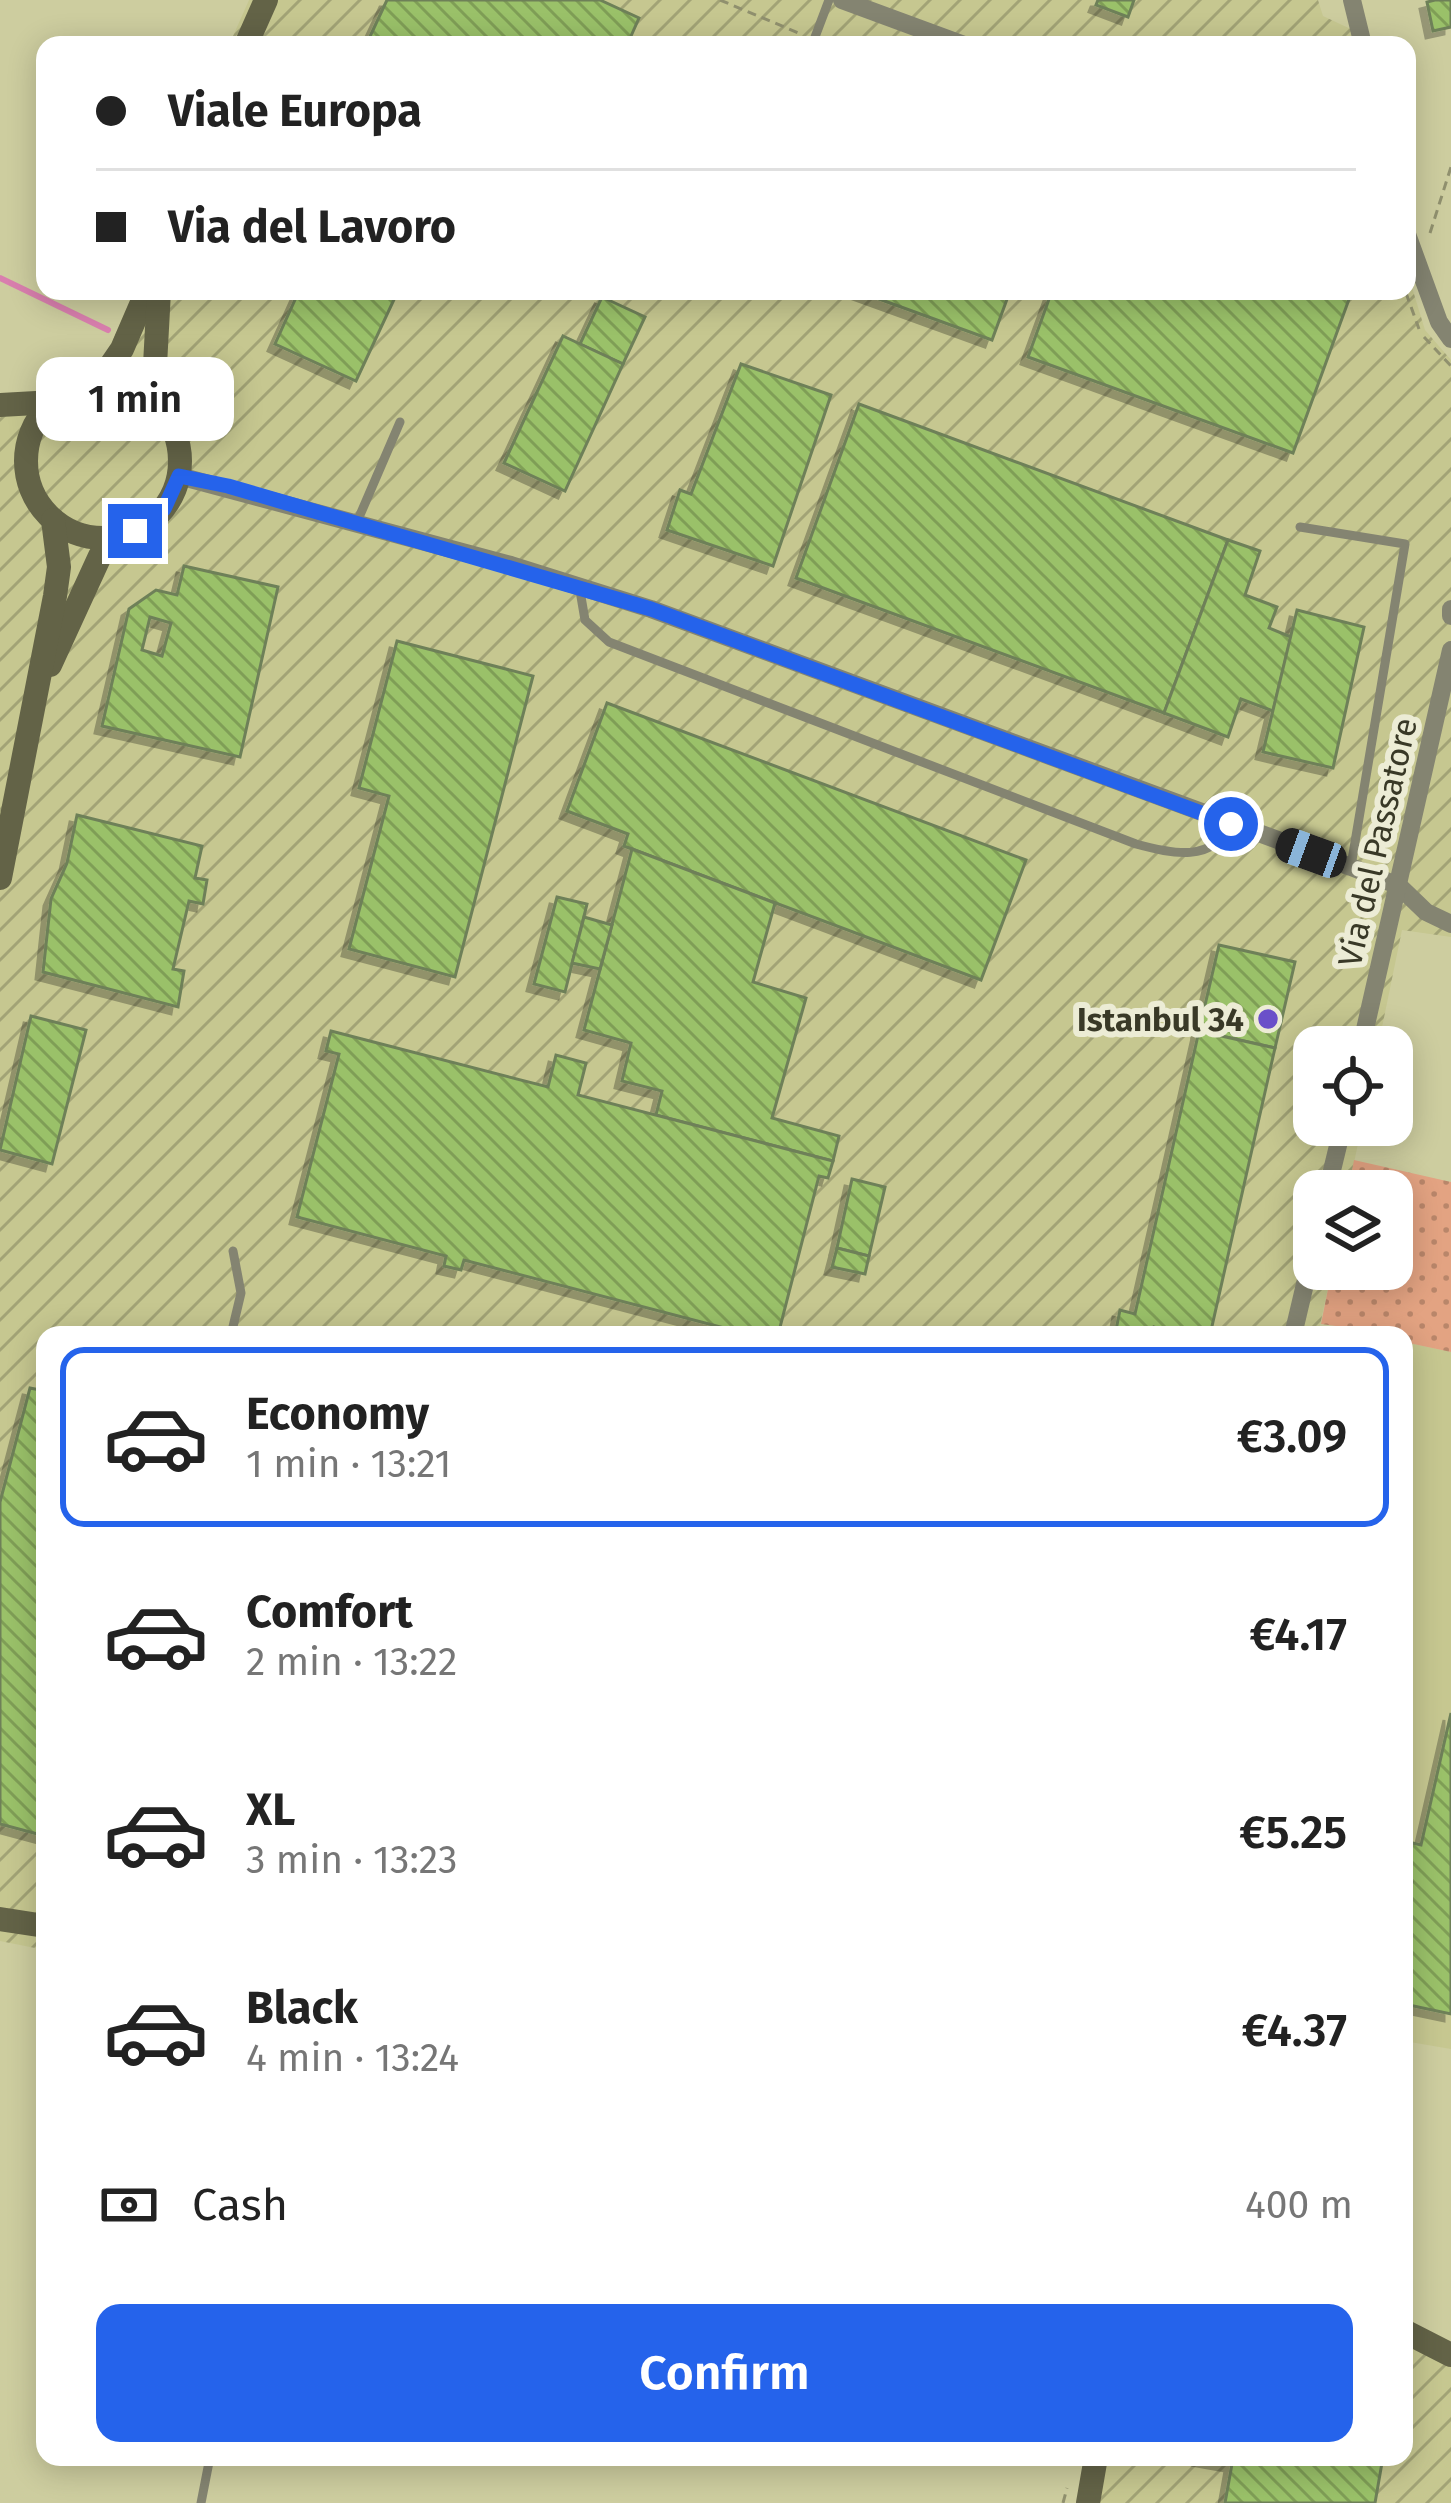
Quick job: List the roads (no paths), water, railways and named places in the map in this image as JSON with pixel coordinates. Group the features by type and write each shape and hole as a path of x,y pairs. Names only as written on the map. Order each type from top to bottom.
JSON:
{"main road":[{"path":"250,36 266,0"},
{"path":"0,406 54,402 98,384 122,350 143,300"},
{"path":"153,402 159,300"},
{"path":"53,520 83,535 117,537 135,531 164,509 179,476 176,435 153,402 136,392 98,384"},
{"path":"28,478 30,437 54,402"},
{"path":"0,448 28,478 53,520 59,567 41,683 0,878"},
{"path":"41,683 100,556 117,537"},
{"path":"6,1917 36,1925"},
{"path":"1413,2336 1451,2355"},
{"path":"1088,2503 1094,2466"}],"street":[{"path":"842,0 940,36"},
{"path":"1352,0 1361,36"},
{"path":"1416,254 1439,322 1451,339"},
{"path":"179,476 579,586 1351,867 1399,886 1426,912 1451,924"},
{"name":"Via del Passatore","path":"1366,1026 1451,650"},
{"path":"1295,1326 1304,1290"}],"lane":[{"path":"815,36 830,0"},
{"path":"357,522 400,422"},
{"name":"Via del Passatore","path":"1300,527 1405,544 1351,867"},
{"path":"579,586 585,620 598,637 1136,844 1203,851 1222,842 1231,824"},
{"path":"233,1251 241,1293 233,1326"},
{"path":"201,2503 208,2466"}],"waterway":[{"path":"0,278 36,295"},
{"path":"46,300 108,330"}],"place":[{"name":"Istanbul 34","path":"1268,1019"}]}
